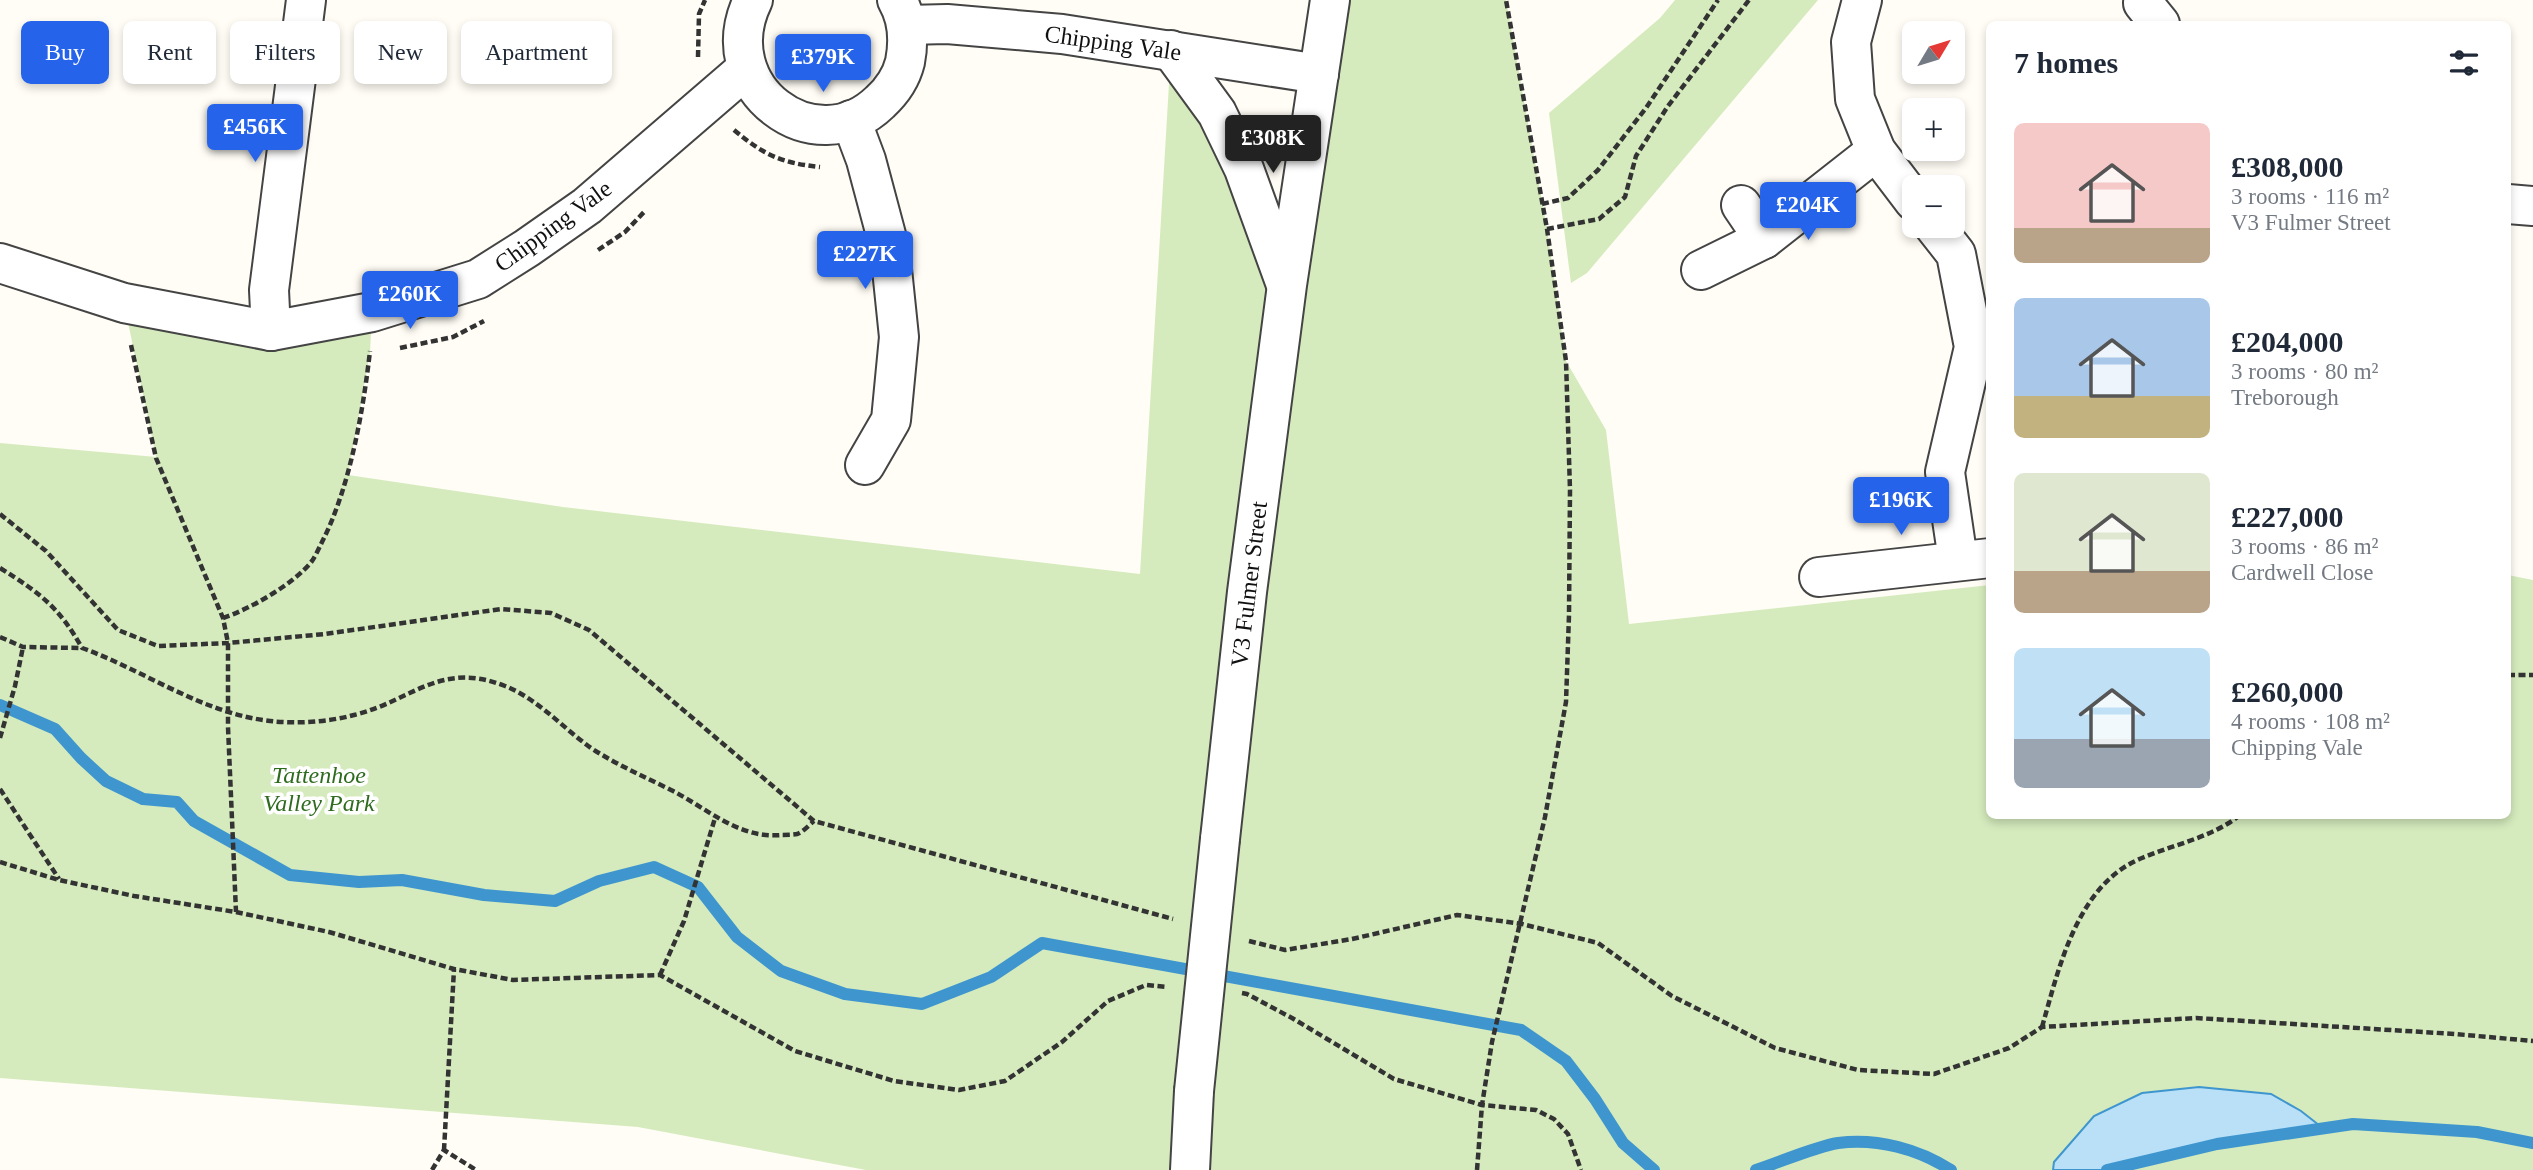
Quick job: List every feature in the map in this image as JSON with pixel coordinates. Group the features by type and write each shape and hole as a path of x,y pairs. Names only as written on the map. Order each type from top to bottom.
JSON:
{"street":[{"path":"271,331 269,290 306,0"},
{"path":"753,0 744,18 741,44 746,69 759,92 777,110 800,121 826,125 851,120 873,110 890,93 902,72 907,49 902,13"},
{"name":"V3 Fulmer Street","path":"1190,1170 1194,1091 1249,579 1287,285 1330,0"},
{"path":"1862,0 1851,42 1855,99 1876,151 1902,185"},
{"name":"Chipping Vale","path":"902,13 947,24 1062,34 1319,74"},
{"path":"1171,50 1217,113 1244,169 1287,285"},
{"name":"Chipping Vale","path":"0,263 124,303 271,331 372,312 478,279 527,248 587,206 746,69"},
{"path":"851,120 866,160 890,250 899,337 891,420 865,465"},
{"path":"1701,270 1764,239 1876,151"},
{"path":"2511,204 2533,206"},
{"path":"1741,205 1764,239"},
{"path":"1819,577 1974,559 1945,472 1974,347 1956,254 1943,238"}],"path":[{"path":"1477,1170 1482,1105 1492,1042 1522,924 1545,817 1566,690 1570,490 1566,361 1547,229 1506,0"},
{"path":"1542,204 1568,198 1598,170 1646,108 1718,0"},
{"path":"1547,229 1599,219 1625,197 1636,156 1668,106 1749,0"},
{"path":"124,303 156,458 223,618 228,643 236,912"},
{"path":"223,618 247,610 312,561 331,524 348,475 370,354 372,312"},
{"path":"0,514 46,551 118,630 158,646 325,634 501,609 551,613 589,629 814,821 1172,919"},
{"path":"0,568 51,603 68,622 82,649"},
{"path":"0,637 23,647 82,649 109,658 169,689 228,713 271,721 313,721 355,715 420,687 451,677 478,678 506,686 526,697 629,772 673,791 715,818 762,837 798,834 814,821"},
{"path":"0,738 23,647"},
{"path":"2511,674 2533,675"},
{"path":"0,789 59,880"},
{"path":"660,975 684,921 715,818"},
{"path":"2042,1027 2064,951 2080,919 2106,881 2139,859 2222,828 2235,819"},
{"path":"0,862 59,880 134,896 236,912 329,932 454,969 513,980 660,975 794,1051 894,1081 959,1090 1005,1081 1062,1042 1108,1002 1146,985 1171,987"},
{"path":"1268,946 1284,950 1352,939 1457,915 1522,924 1598,943 1672,996 1775,1048 1858,1070 1934,1074 2009,1048 2042,1027 2196,1018 2533,1041"},
{"path":"432,1170 444,1150 454,969"},
{"path":"1234,993 1247,994 1292,1017 1394,1079 1482,1105 1536,1111 1553,1119 1568,1134 1581,1170"},
{"path":"444,1150 476,1170"}],"green space":[{"name":"Tattenhoe Valley Park","path":"1330,0 1506,0 1547,229 1566,361 1606,430 1629,624 1986,585 1986,819 2511,819 2511,576 2533,580 2533,1170 866,1170 638,1127 0,1078 0,443 156,457 124,303 372,312 370,353 348,475 563,507 1140,574 1171,50 1286,283"},
{"path":"1675,0 1818,0 1587,273 1571,283 1549,113 1660,18"}],"water":[{"path":"2199,1087 2271,1094 2301,1111 2324,1129 2217,1144 2107,1170 2053,1170 2054,1162 2094,1116 2142,1093"}],"waterway":[{"path":"0,705 55,729 106,781 143,799 177,802 194,821 290,875 359,882 402,880 484,895 555,901 599,881 654,867 698,887 737,937 781,971 845,994 922,1004 991,977 1042,943 1521,1030 1566,1061 1595,1099 1623,1143 1654,1170"},
{"path":"2107,1170 2217,1144 2353,1124 2477,1132 2533,1143"},
{"path":"1756,1170 1819,1148 1853,1142 1897,1147 1925,1156 1951,1170"}]}
